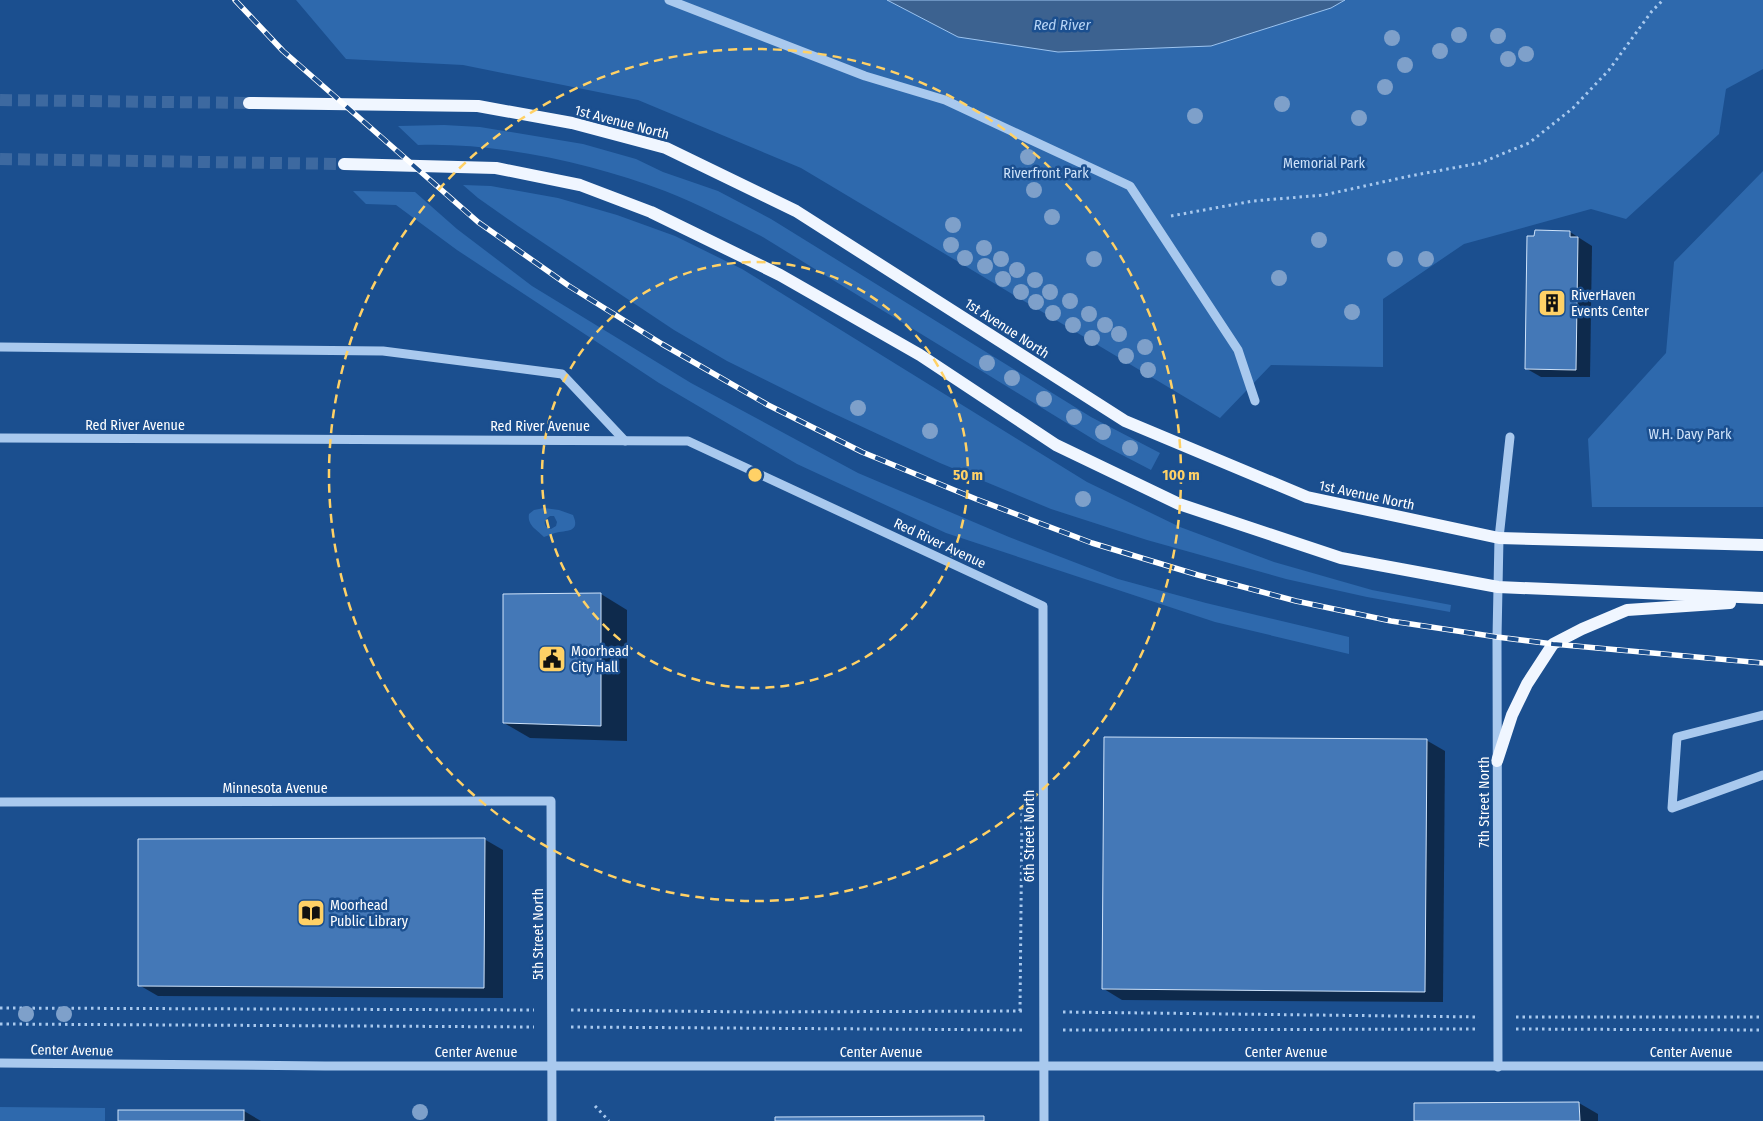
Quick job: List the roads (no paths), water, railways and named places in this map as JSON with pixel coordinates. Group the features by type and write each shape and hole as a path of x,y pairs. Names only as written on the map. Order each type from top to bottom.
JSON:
{"main road":[{"name":"1st Avenue North","path":"249,103 478,106 572,123 666,148 796,211 1125,421 1307,497 1499,538 1763,545"},
{"path":"344,164 496,168 580,185 651,212 780,275 920,355 1056,445 1179,504 1341,558 1498,588 1763,599"},
{"path":"1498,761 1512,716 1527,684 1553,644 1582,629 1628,610 1763,599"}],"street":[{"path":"669,0 865,76 945,100 1130,186 1238,350 1255,401"},
{"path":"0,347 383,351 562,374 625,440"},
{"name":"7th Street North","path":"1498,1067 1498,588 1499,538 1510,437"},
{"name":"Red River Avenue","path":"0,438 688,440 1043,606"},
{"name":"6th Street North","path":"1043,606 1044,1121"},
{"path":"1763,715 1677,737 1672,808 1763,775"},
{"name":"Minnesota Avenue","path":"0,802 551,801"},
{"name":"5th Street North","path":"551,801 552,1121"},
{"name":"Center Avenue","path":"0,1063 552,1066 1763,1066"}],"water":[{"name":"Red River","path":"887,0 1345,0 1331,8 1211,46 1058,52 958,37"}],"tunnel":[{"path":"0,100 249,103"},
{"path":"0,159 344,164"}],"railway":[{"path":"235,0 283,51 478,222 569,286 662,344 768,405 862,452 976,499 1092,543 1198,575 1296,601 1391,621 1497,637 1553,644 1763,663"}],"place":[{"name":"RiverHaven Events Center","path":"1552,303"},
{"name":"Moorhead City Hall","path":"552,659"},
{"name":"Moorhead Public Library","path":"311,913"}],"park label":[{"name":"Memorial Park","path":"1324,163"},
{"name":"Riverfront Park","path":"1046,173"},
{"name":"W.H. Davy Park","path":"1690,434"}]}
